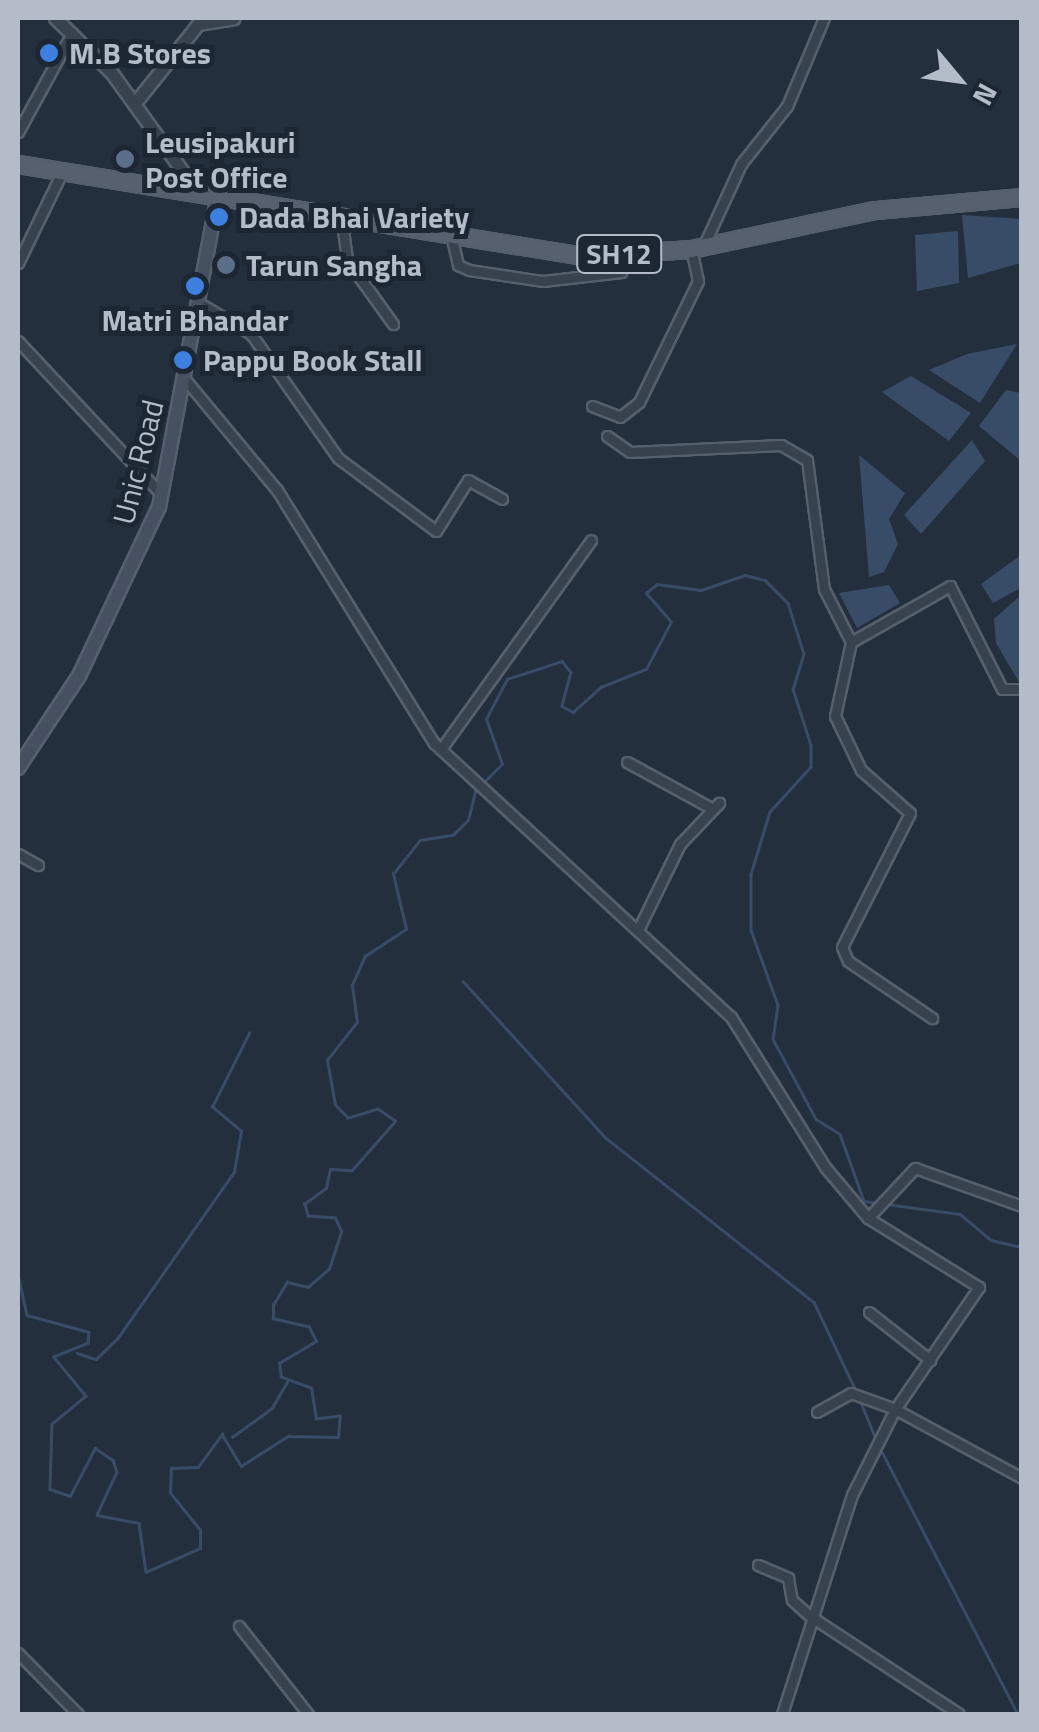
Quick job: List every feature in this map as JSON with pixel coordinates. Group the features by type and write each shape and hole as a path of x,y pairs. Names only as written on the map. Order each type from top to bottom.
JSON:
{"main road":[{"name":"SH12","path":"18,164 60,176 199,194 452,240 620,254 697,248 875,210 1022,198"},
{"name":"Unic Road","path":"18,768 88,660 162,495 201,304 217,198"}],"street":[{"path":"55,18 134,104 199,194"},
{"path":"134,104 192,21 234,18"},
{"path":"592,406 620,417 638,402 698,281 697,248 741,164 787,106 824,18"},
{"path":"18,132 72,33"},
{"path":"18,263 60,176"},
{"path":"342,223 348,260 393,324"},
{"path":"452,240 458,265 469,270 543,281 621,272 620,254"},
{"path":"201,304 252,334 338,458 436,530 468,480 502,499"},
{"path":"18,341 162,495"},
{"path":"184,378 278,490 441,750 748,1036 825,1167 871,1215 980,1288 877,1431 810,1616 782,1714"},
{"path":"607,436 630,452 662,455 801,451 817,504 824,589 851,642 835,716 862,770 910,814 842,947 848,961 932,1018"},
{"path":"441,750 591,540"},
{"path":"851,642 950,586 1002,689 1022,689"},
{"path":"626,762 716,806 680,844 638,930"},
{"path":"18,854 38,864"},
{"path":"871,1215 915,1168 1022,1206"},
{"path":"868,1312 930,1360"},
{"path":"817,1412 851,1393 864,1395 1022,1478"},
{"path":"758,1564 788,1578 792,1600 810,1616 959,1714"},
{"path":"239,1626 308,1714"},
{"path":"18,1653 78,1714"}],"water":[{"path":"962,215 1021,219 1021,263 968,278"},
{"path":"958,231 959,283 917,291 915,235"},
{"path":"1017,344 980,403 929,370 967,354"},
{"path":"911,376 971,413 949,441 882,392"},
{"path":"1006,390 1021,393 1021,461 979,426"},
{"path":"972,440 985,461 921,534 904,515"},
{"path":"859,455 905,493 889,519 898,544 884,572 869,577"},
{"path":"1021,555 1021,588 993,603 981,584"},
{"path":"889,585 900,603 857,628 839,593"},
{"path":"1021,595 1019,682 996,643 994,619"}],"waterway":[{"path":"18,1274 27,1315 89,1332 88,1343 54,1357 86,1396 52,1424 50,1489 70,1496 95,1448 113,1460 117,1472 97,1515 139,1523 146,1572 200,1548 200,1530 170,1493 171,1468 198,1467 222,1434 241,1466 288,1436 338,1437 340,1416 316,1419 311,1388 281,1377 279,1363 316,1341 309,1327 273,1319 273,1305 287,1282 308,1287 329,1269 341,1231 335,1218 308,1216 304,1204 326,1188 330,1169 352,1170 395,1121 378,1109 348,1118 335,1105 327,1060 357,1022 352,985 365,956 406,929 393,874 420,840 453,835 468,820 475,791 502,764 486,719 507,679 562,661 571,672 562,706 573,712 601,687 646,669 671,622 646,593 657,584 701,590 745,575 765,580 788,603 804,654 793,689 811,745 811,767 770,812 751,874 751,930 778,1005 773,1039 816,1119 840,1134 864,1201 878,1203"},
{"path":"463,981 606,1138 814,1302 857,1393"},
{"path":"77,1353 96,1359 117,1339 234,1172 241,1131 212,1107 249,1033"},
{"path":"886,1204 960,1214 991,1240 1022,1247"},
{"path":"232,1437 272,1408 288,1380"},
{"path":"860,1400 876,1439"},
{"path":"879,1446 1018,1714"}],"place":[{"name":"M.B Stores","path":"49,53"},
{"name":"Leusipakuri Post Office","path":"125,159"},
{"name":"Dada Bhai Variety","path":"219,217"},
{"name":"Tarun Sangha","path":"226,265"},
{"name":"Matri Bhandar","path":"195,286"},
{"name":"Pappu Book Stall","path":"183,360"}]}
